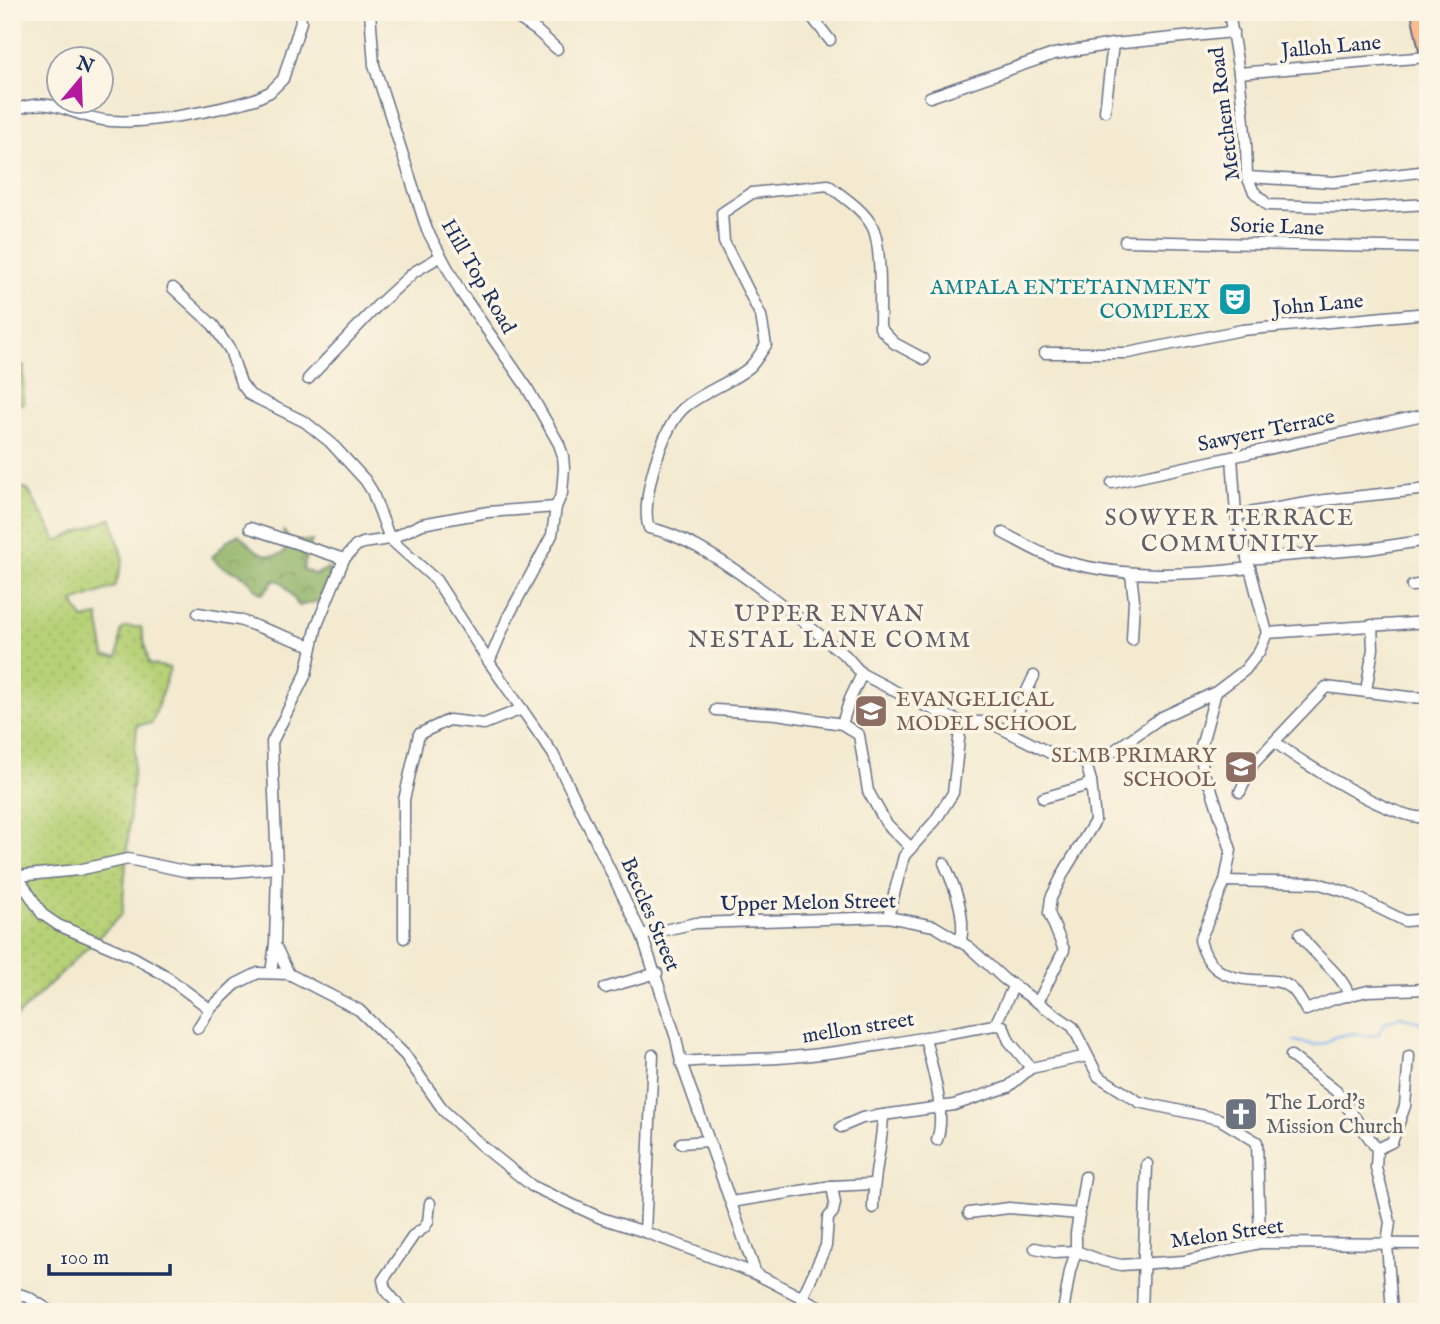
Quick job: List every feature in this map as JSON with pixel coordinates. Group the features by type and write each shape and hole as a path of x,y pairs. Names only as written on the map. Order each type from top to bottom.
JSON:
{"main road":[{"path":"1422,21 1427,58"}],"street":[{"path":"12,111 36,103 51,104 98,120 128,121 159,118 255,99 277,87 283,79 301,22 300,12"},
{"name":"Hill Top Road","path":"370,12 374,65 427,230 460,291 526,386 559,444 564,468 562,493 556,507 552,535 508,617 489,662"},
{"path":"509,12 557,48"},
{"path":"808,12 830,40"},
{"name":"Metchem Road","path":"1229,12 1239,73 1247,177 1254,192 1268,205 1362,208 1428,204"},
{"path":"930,97 1054,54 1113,44 1233,32"},
{"path":"1105,111 1113,44"},
{"name":"Jalloh Lane","path":"1239,73 1427,58"},
{"path":"1247,177 1333,183 1428,171"},
{"path":"924,359 894,343 880,328 877,237 870,223 852,203 828,185 752,193 738,200 722,214 724,242 761,316 766,345 751,366 683,408 663,440 651,476 646,520 649,528 663,531 696,547 730,569 846,656 862,674 961,722 989,722 1056,756 1080,761 1112,752 1162,717 1216,692 1245,670 1259,652 1267,633 1236,515 1232,457"},
{"name":"Sorie Lane","path":"1125,241 1428,248"},
{"path":"308,379 378,305 414,272 441,256"},
{"path":"173,288 213,325 230,350 241,383 250,395 305,422 330,442 365,480 372,491 390,539"},
{"name":"John Lane","path":"1045,353 1128,353 1242,330 1428,313"},
{"name":"Sawyerr Terrace","path":"1111,483 1428,414"},
{"path":"1236,515 1325,500 1428,489"},
{"path":"271,973 275,944 277,868 272,742 306,674 317,625 344,559 356,546 390,539 422,524 488,512 556,507"},
{"path":"250,528 344,559"},
{"path":"1003,533 1056,558 1131,574 1216,572 1249,564 1428,540"},
{"name":"Beccles Street","path":"390,539 436,580 553,754 642,935 657,973 681,1062 756,1274"},
{"path":"1131,574 1135,600 1132,640"},
{"path":"1412,586 1428,583"},
{"path":"198,613 239,620 312,646"},
{"path":"1267,633 1428,622"},
{"path":"1366,691 1373,649 1372,625"},
{"path":"842,724 862,674"},
{"path":"1011,733 1034,676"},
{"path":"1240,792 1253,764 1326,687 1428,698"},
{"path":"1216,692 1200,747 1203,773 1211,788 1231,850 1225,881 1200,940 1208,962 1219,972 1249,980 1277,980 1293,989 1306,1010 1334,999 1368,991 1428,989"},
{"path":"404,938 404,800 419,734 449,720 484,724 522,709"},
{"path":"716,710 777,714 842,724 859,735 868,791 886,823 911,848"},
{"path":"888,917 904,856 935,821 953,793 961,722"},
{"path":"1275,742 1300,761 1374,801 1419,819 1428,817"},
{"path":"1038,1002 1064,950 1048,913 1051,898 1095,821 1091,781 1085,760"},
{"path":"1043,798 1085,786 1091,781"},
{"path":"14,873 78,870 128,859 188,872 277,868"},
{"path":"944,863 960,907 963,930 961,942"},
{"path":"14,873 42,914 58,925 132,957 163,974 210,1009"},
{"path":"1225,881 1317,883 1346,892 1405,921 1428,919"},
{"name":"Upper Melon Street","path":"642,935 696,923 888,917 934,926 961,942 1014,985 1073,1027 1098,1076 1139,1102 1219,1119 1257,1142 1260,1243"},
{"path":"1300,934 1307,946 1342,980 1349,996"},
{"path":"275,944 289,974"},
{"path":"198,1028 210,1009 236,984 258,973 289,974 359,1010 405,1055 444,1111 532,1186 581,1210 756,1274 803,1298 817,1309 830,1312"},
{"path":"605,988 657,973"},
{"path":"1014,985 995,1025 1003,1026 1009,1041 1031,1068"},
{"name":"mellon street","path":"681,1062 720,1058 790,1057 870,1048 995,1025"},
{"path":"925,1037 939,1108 941,1129 937,1140"},
{"path":"645,1232 653,1055"},
{"path":"841,1127 862,1118 939,1108 1008,1087 1031,1068 1087,1056"},
{"path":"1291,1056 1336,1091 1377,1149 1376,1168 1390,1222 1387,1244 1392,1312"},
{"path":"1377,1149 1392,1142 1405,1107 1409,1056"},
{"path":"873,1208 873,1184 882,1139 883,1115"},
{"path":"681,1143 708,1141"},
{"path":"1142,1312 1147,1164"},
{"path":"1063,1312 1076,1251 1085,1177"},
{"path":"731,1202 832,1186 873,1184"},
{"path":"803,1298 826,1245 828,1218 835,1203 832,1186"},
{"path":"404,1312 385,1289 383,1280 414,1235 428,1222 430,1203"},
{"path":"969,1213 1009,1208 1079,1214"},
{"name":"Melon Street","path":"1035,1248 1054,1252 1076,1251 1121,1265 1184,1261 1260,1243 1428,1244"},
{"path":"12,1292 28,1297 52,1312"}],"green space":[{"path":"12,364 24,365 23,404 12,404"},
{"path":"12,483 28,490 57,541 112,518 123,560 115,587 73,602 83,619 98,616 105,656 118,657 121,630 126,627 141,627 149,664 170,668 152,723 137,725 122,914 12,1021"},
{"path":"283,530 288,538 312,541 303,569 315,575 328,568 331,577 322,600 299,606 282,582 275,580 262,594 246,578 224,568 212,557 228,540 239,534 259,552 270,555 284,553 287,544"}],"waterway":[{"path":"1294,1041 1316,1045 1326,1043 1334,1037 1354,1033 1378,1035 1384,1023 1400,1017 1428,1024"}],"place":[{"name":"AMPALA ENTETAINMENT COMPLEX","path":"1235,299"},
{"name":"EVANGELICAL MODEL SCHOOL","path":"871,711"},
{"name":"SLMB PRIMARY SCHOOL","path":"1241,767"},
{"name":"The Lord's Mission Church","path":"1241,1114"}],"district":[{"name":"SOWYER TERRACE COMMUNITY","path":"1230,530"},
{"name":"UPPER ENVAN NESTAL LANE COMM","path":"830,626"}]}
